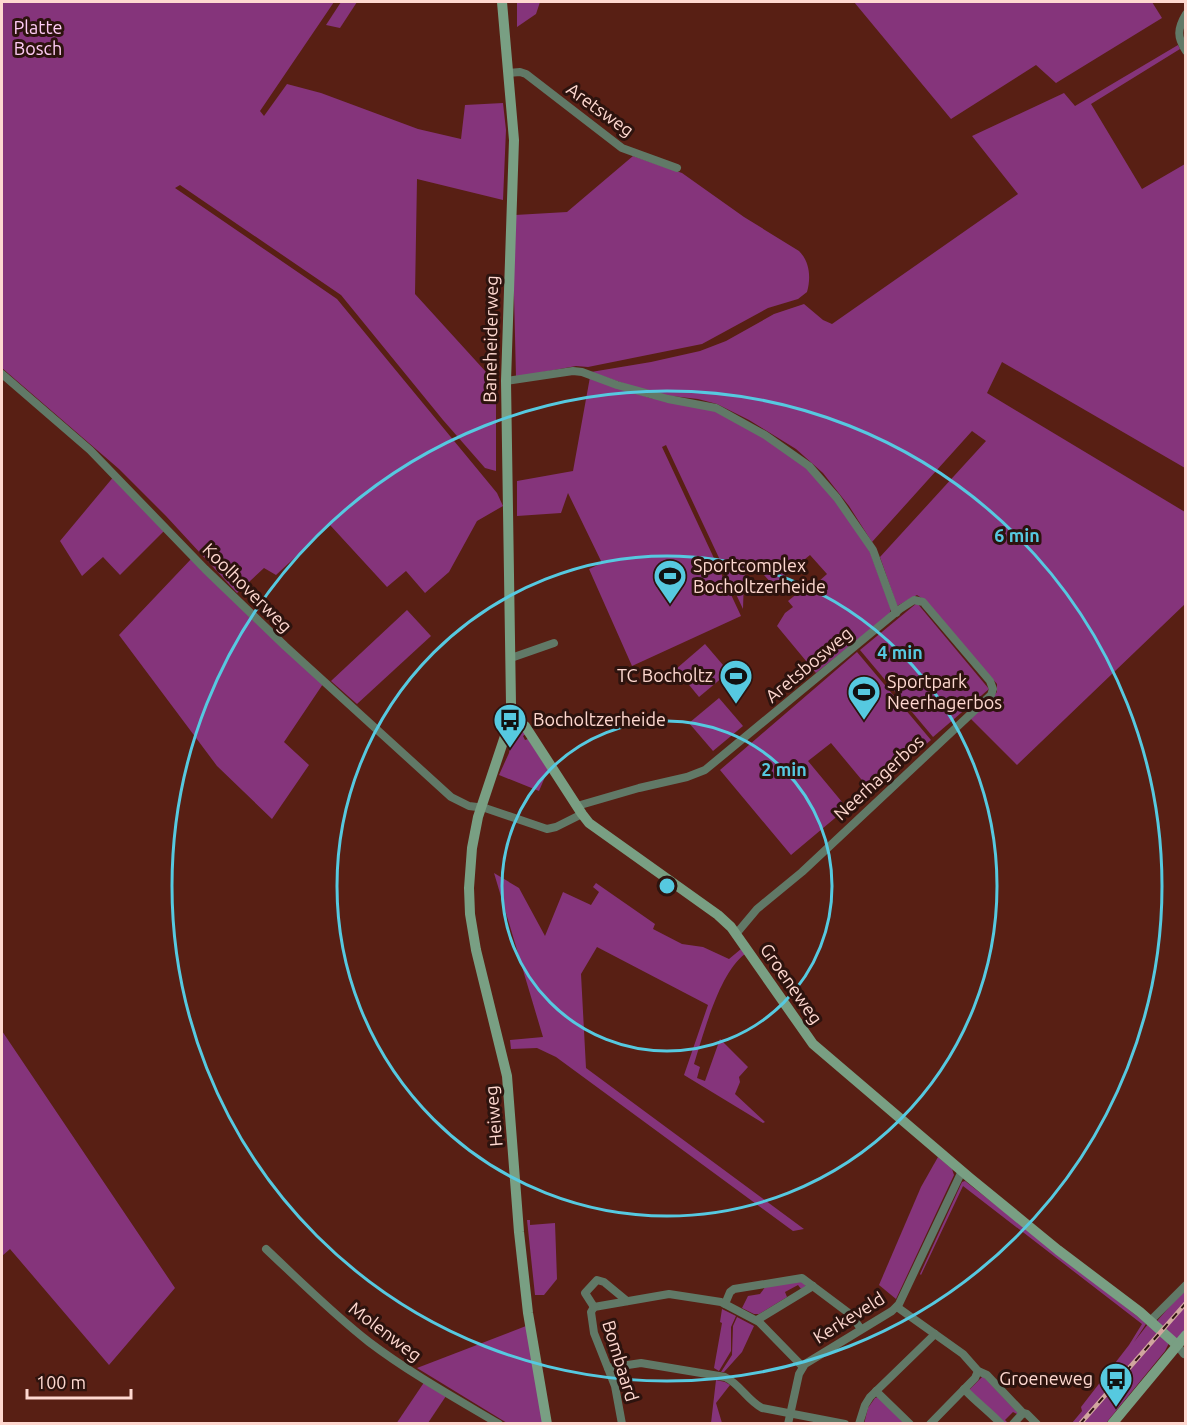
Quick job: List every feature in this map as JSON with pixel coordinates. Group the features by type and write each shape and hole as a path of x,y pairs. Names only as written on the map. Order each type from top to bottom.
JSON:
{"street":[{"name":"Baneheiderweg","path":"481,808 509,721 512,704 506,381 514,140 504,2"},
{"path":"1185,15 1179,26 1178,34 1185,51"},
{"name":"Aretsweg","path":"508,73 526,74 622,148 677,168"},
{"path":"506,381 578,371 668,399 716,408 765,435 809,466 837,498 873,550 896,613"},
{"name":"Koolhoverweg","path":"2,374 96,456 241,604 396,749 451,797 469,806 547,829 556,828 579,810"},
{"name":"Neerhagerbos","path":"736,934 757,909 802,872 989,698 992,692 992,683 923,602 912,601 896,613"},
{"name":"Aretsbosweg","path":"579,810 639,788 687,777 705,770 896,613"},
{"path":"511,658 554,643"},
{"name":"Groeneweg","path":"509,721 525,726 589,823 718,915 736,934 813,1044 962,1171 1150,1321 1180,1350"},
{"name":"Heiweg","path":"481,808 468,888 470,914 476,950 507,1076 528,1313 548,1424"},
{"name":"Kerkeveld","path":"788,1424 802,1366 897,1307 962,1171"},
{"name":"Molenweg","path":"266,1249 368,1341 418,1376 499,1424"},
{"path":"725,1304 730,1292 734,1289 798,1278 805,1280 850,1314 861,1329"},
{"name":"Bombaard","path":"622,1424 615,1386 594,1333 591,1312 594,1307 585,1293 597,1280 604,1282 627,1301"},
{"path":"1150,1321 1185,1285"},
{"path":"757,1320 813,1286"},
{"path":"594,1307 675,1294 725,1304 757,1320 802,1366"},
{"path":"897,1307 963,1354 978,1371 987,1375 1023,1413 1037,1424"},
{"path":"859,1424 865,1405 876,1391 935,1334"},
{"path":"1112,1424 1180,1350 1185,1335"},
{"path":"608,1368 641,1363 725,1377 759,1406 845,1424"},
{"path":"930,1424 975,1378 978,1371"},
{"path":"964,1389 981,1408 989,1411 1001,1424"},
{"path":"876,1391 909,1424"},
{"path":"1013,1424 1023,1413"}],"green space":[{"name":"Platte Bosch","path":"2,2 334,2 260,111 264,116 287,84 321,93 418,129 461,139 465,105 503,103 506,130 503,200 417,179 415,294 496,383 496,471 485,468 341,295 180,185 175,188 337,299 497,493 503,506 477,521 449,572 425,593 406,571 387,587 330,525 276,575 264,568 237,593 119,469 2,368"},
{"path":"341,2 357,2 340,28 326,25"},
{"path":"517,2 540,2 536,14 517,27"},
{"path":"854,2 1152,2 1162,18 1056,83 1036,65 951,119"},
{"path":"1178,45 1180,49 1091,104 1142,189 1185,164 1185,468 1002,362 987,393 1185,512 1185,604 1017,765 970,718 997,692 997,684 923,599 917,595 897,606 880,557 986,441 972,431 872,542 849,506 823,473 796,449 749,420 717,404 698,399 654,394 591,372 700,351 726,341 774,314 804,304 823,320 832,324 1018,194 972,136 1064,93 1075,106"},
{"path":"633,156 682,173 744,217 799,251 809,270 807,292 798,299 768,308 702,344 588,367 576,366 516,377 513,255 515,215 567,212"},
{"path":"590,377 650,398 706,406 780,446 819,477 867,544 891,609 889,615 816,673 777,626 785,613 793,607 788,601 804,588 808,591 827,574 810,555 773,585 755,565 744,576 743,609 666,445 662,447 741,616 632,666 589,569 602,563 568,493 561,513 517,516 517,481 573,471"},
{"path":"115,475 167,528 120,575 103,557 82,576 60,541"},
{"path":"193,557 323,684 284,742 309,765 272,819 217,766 119,635"},
{"path":"917,603 989,689 933,737 860,650"},
{"path":"407,610 431,636 357,704 331,681"},
{"path":"705,644 729,672 699,697 676,669"},
{"path":"857,652 931,740 871,791 831,743 808,761 847,808 791,855 720,770"},
{"path":"719,698 743,726 713,751 689,723"},
{"path":"522,727 526,734 523,736 525,740 528,739 548,770 539,791 499,775 509,753 513,730"},
{"path":"494,873 519,888 545,936 563,892 591,905 599,892 593,887 596,883 655,924 653,929 682,944 703,947 729,959 741,949 745,954 727,975 720,989 694,1064 700,1067 697,1078 705,1081 720,1039 748,1067 739,1077 740,1082 735,1094 765,1122 763,1123 684,1075 708,1005 597,947 581,974 586,1068 804,1229 793,1231 556,1057 537,1048 511,1049 510,1040 543,1037"},
{"path":"2,1031 175,1288 109,1365 10,1249 2,1256"},
{"path":"938,1157 952,1169 954,1175 896,1299 879,1285 921,1187"},
{"path":"965,1181 1142,1320 1146,1324 1134,1342 1148,1324 1169,1343 1165,1351 1106,1423 1072,1423 1082,1411 1081,1407 1129,1345 1142,1324 963,1186 920,1274 962,1182"},
{"path":"527,1220 530,1220 530,1225 555,1223 557,1279 544,1295 535,1295"},
{"path":"803,1282 806,1286 801,1289 798,1285 785,1292 787,1297 759,1314 742,1308 748,1296 760,1294 766,1286"},
{"path":"1185,1289 1185,1330 1177,1340 1157,1321"},
{"path":"722,1309 736,1316 731,1327 731,1351 719,1371 714,1368 722,1323 720,1322"},
{"path":"737,1317 754,1326 742,1352 724,1372 721,1372 732,1355 733,1326"},
{"path":"526,1326 545,1423 507,1423 417,1368"},
{"path":"983,1376 1019,1414 1013,1412 1005,1420 1008,1423 1005,1423 968,1391"},
{"path":"716,1380 730,1385 716,1403 722,1423 711,1423"},
{"path":"425,1381 446,1396 428,1423 396,1424"},
{"path":"878,1397 905,1424 864,1424 868,1408"}],"railway":[{"path":"1080,1424 1186,1303"}],"place":[{"name":"Sportcomplex Bocholtzerheide","path":"670,605"},
{"name":"TC Bocholtz","path":"736,705"},
{"name":"Sportpark Neerhagerbos","path":"864,721"},
{"name":"Bocholtzerheide","path":"510,749"},
{"name":"Groeneweg","path":"1116,1408"}]}
